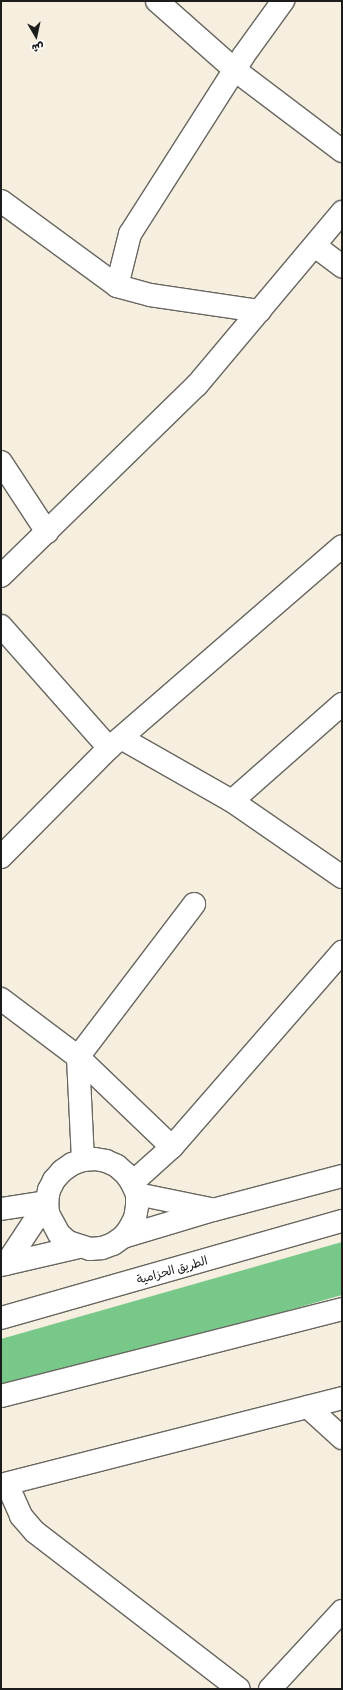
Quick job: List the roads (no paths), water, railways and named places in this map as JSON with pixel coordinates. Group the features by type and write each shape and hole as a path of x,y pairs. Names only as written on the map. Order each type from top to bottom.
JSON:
{"main road":[{"path":"157,1 235,70 342,151"},
{"path":"117,286 130,234 235,70 283,1"},
{"path":"1,201 117,286 150,295 260,311"},
{"path":"1,576 197,386 342,212"},
{"path":"315,246 342,266"},
{"path":"1,462 47,532"},
{"path":"1,857 115,743 342,546"},
{"path":"1,626 115,743 232,801 342,877"},
{"path":"232,801 342,704"},
{"path":"83,1160 78,1057 194,904"},
{"path":"134,1189 172,1148 342,952"},
{"path":"1,999 78,1057 172,1148"},
{"path":"95,1159 106,1161 117,1166 126,1174 134,1189 137,1206 135,1218 130,1228 123,1237 113,1244 102,1248 90,1249 79,1247 68,1242 56,1229 48,1213 47,1202 49,1190 62,1171 72,1164 83,1160 95,1159"},
{"path":"123,1237 214,1210 342,1176"},
{"path":"134,1189 214,1210"},
{"path":"1,1209 47,1202"},
{"path":"4,1264 47,1202"},
{"name":"الطريق الحزامية","path":"1,1318 342,1221"},
{"path":"4,1264 79,1247"},
{"path":"1,1396 342,1309"},
{"path":"239,1689 35,1532 21,1516 4,1484 342,1398"},
{"path":"308,1406 342,1438"},
{"path":"270,1689 342,1611"}]}
